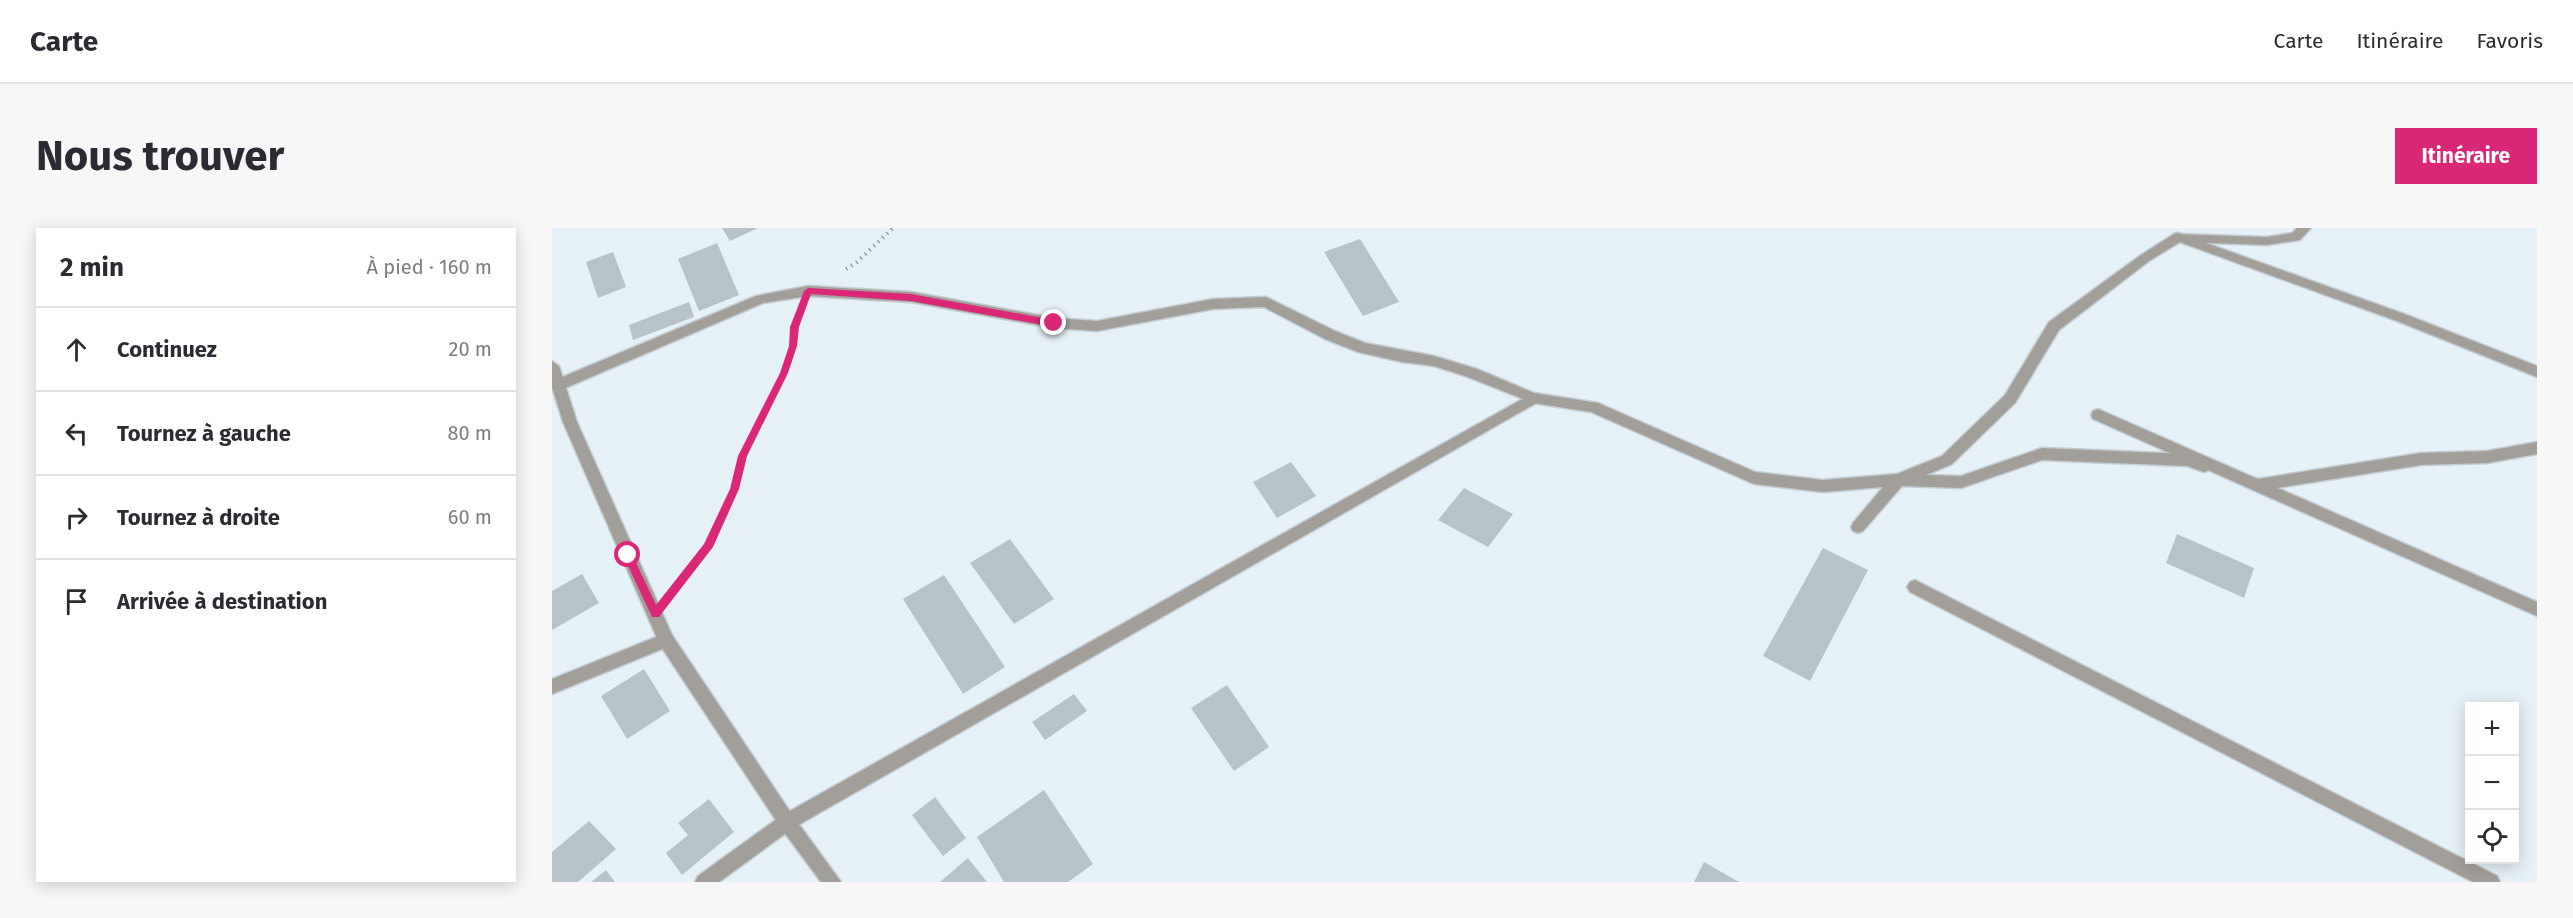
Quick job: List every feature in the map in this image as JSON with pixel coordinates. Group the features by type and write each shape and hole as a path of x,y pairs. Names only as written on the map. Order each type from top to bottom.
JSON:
{"street":[{"path":"1858,527 1898,480 1947,460 2010,399 2054,327 2145,258 2178,237 2267,241 2296,237 2305,228"},
{"path":"2178,237 2402,318 2537,372"},
{"path":"558,385 680,336 761,299 808,291 911,297 1054,323 1097,326 1213,304 1266,302 1330,335 1363,348 1434,362 1473,373 1533,398 1593,407 1754,478 1824,486 1898,480 1960,482 2042,454 2187,460 2258,485 2421,459 2487,457 2537,448"},
{"path":"552,366 570,422 666,640 788,822 832,882"},
{"path":"704,882 788,822 1533,398"},
{"path":"2098,415 2537,609"},
{"path":"1915,587 2491,882"},
{"path":"552,687 666,640"}],"path":[{"path":"655,614 708,547 734,489 743,456 784,373 793,346 794,327 808,291 857,262 893,228"}],"building":[{"path":"722,228 758,228 730,241"},
{"path":"1360,239 1399,302 1363,316 1324,252"},
{"path":"717,243 739,295 699,311 678,259"},
{"path":"613,252 626,287 598,298 586,262"},
{"path":"689,302 694,317 633,340 629,325"},
{"path":"1291,462 1316,496 1277,518 1253,482"},
{"path":"1464,488 1513,514 1488,547 1438,520"},
{"path":"2177,534 2254,568 2244,598 2166,563"},
{"path":"1010,539 1054,599 1014,624 970,563"},
{"path":"1823,548 1868,570 1810,681 1763,656"},
{"path":"582,574 599,603 552,630 552,591"},
{"path":"944,575 1005,667 963,694 903,599"},
{"path":"644,669 670,711 627,739 601,696"},
{"path":"1227,685 1269,747 1234,771 1191,708"},
{"path":"1074,694 1087,711 1045,740 1032,722"},
{"path":"1044,790 1093,864 1068,882 1004,882 977,837"},
{"path":"935,797 966,838 943,856 912,815"},
{"path":"709,799 734,832 682,875 666,853 688,835 678,823"},
{"path":"589,821 616,849 578,882 552,882 552,852"},
{"path":"968,858 987,882 940,882"},
{"path":"1704,862 1739,882 1694,882"},
{"path":"606,870 615,882 591,882"}],"route":[{"path":"628,555 655,614 708,547 734,489 743,456 784,373 793,346 794,327 808,291 911,297 1054,323"}]}
